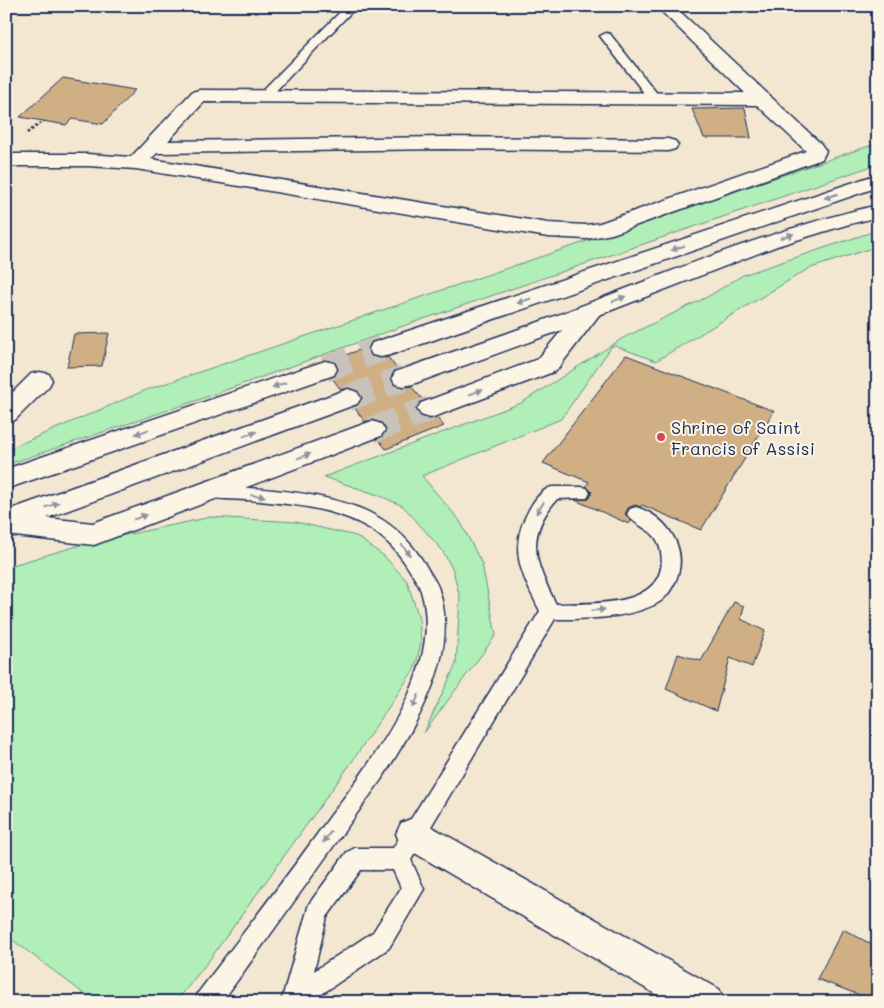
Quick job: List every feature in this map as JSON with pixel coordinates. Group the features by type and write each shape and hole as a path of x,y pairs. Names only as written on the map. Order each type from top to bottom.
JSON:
{"main road":[{"path":"6,160 87,160 136,163 548,230 586,232 604,229 815,155 816,151 814,148 664,6"},
{"path":"136,163 197,97 762,99"},
{"path":"150,147 443,143 668,145"},
{"path":"381,350 878,180"},
{"path":"404,378 591,310 740,250 848,217 878,211"},
{"path":"430,409 547,366 591,310"},
{"path":"6,479 325,369"},
{"path":"6,414 40,380"},
{"path":"6,523 348,398"},
{"path":"6,523 94,534 372,430"},
{"path":"406,846 706,1002"}],"lane":[{"path":"263,97 352,6"},
{"path":"606,36 655,99"},
{"path":"207,1002 291,889 396,738 416,702 430,662 436,624 432,594 422,569 400,542 374,522 343,509 300,500 209,491"},
{"path":"550,612 531,576 526,560 526,540 539,506 552,493 581,493"},
{"path":"550,612 602,610 640,602 658,594 666,580 672,562 668,543 658,526 636,514"},
{"path":"295,999 381,940 413,889 406,846 550,612"},
{"path":"295,999 317,912 355,859 406,846"}],"green space":[{"path":"878,143 878,164 406,325 198,400 6,465 6,450 146,390"},
{"path":"878,230 878,246 808,269 656,361 612,346 561,419 422,476 460,521 482,564 496,635 424,733 456,664 460,598 453,570 442,550 403,506 378,495 324,477 521,403 623,338 709,296 743,275"},
{"path":"211,517 296,522 356,536 384,556 407,581 419,618 421,643 415,668 349,766 210,959 176,1002 95,1002 6,935 6,567 87,543"}],"building":[{"path":"63,78 135,90 103,124 72,119 66,125 20,117"},
{"path":"745,108 751,138 704,138 692,109"},
{"path":"109,333 102,366 67,367 74,334"},
{"path":"368,347 367,350 372,357 381,359 388,357 397,369 393,371 390,377 393,385 404,388 411,386 423,400 415,408 419,416 429,420 437,418 444,426 386,449 378,439 387,431 383,423 373,419 365,422 354,407 359,405 363,399 359,391 349,387 341,390 332,378 336,376 339,368 336,362 331,360"},
{"name":"Shrine of Saint Francis of Assisi","path":"626,355 774,411 701,530 642,505 640,507 635,505 628,508 625,514 631,521 629,524 575,500 589,499 592,492 586,486 589,482 543,463"},
{"path":"734,602 744,606 741,619 765,631 752,667 730,658 716,711 666,689 678,654 701,661"},
{"path":"843,929 878,948 878,1002 817,979"}],"tunnel":[{"path":"325,369 381,349"},
{"path":"348,398 404,378"},
{"path":"372,430 430,409"}],"place":[{"name":"Shrine of Saint Francis of Assisi","path":"661,437"}]}
